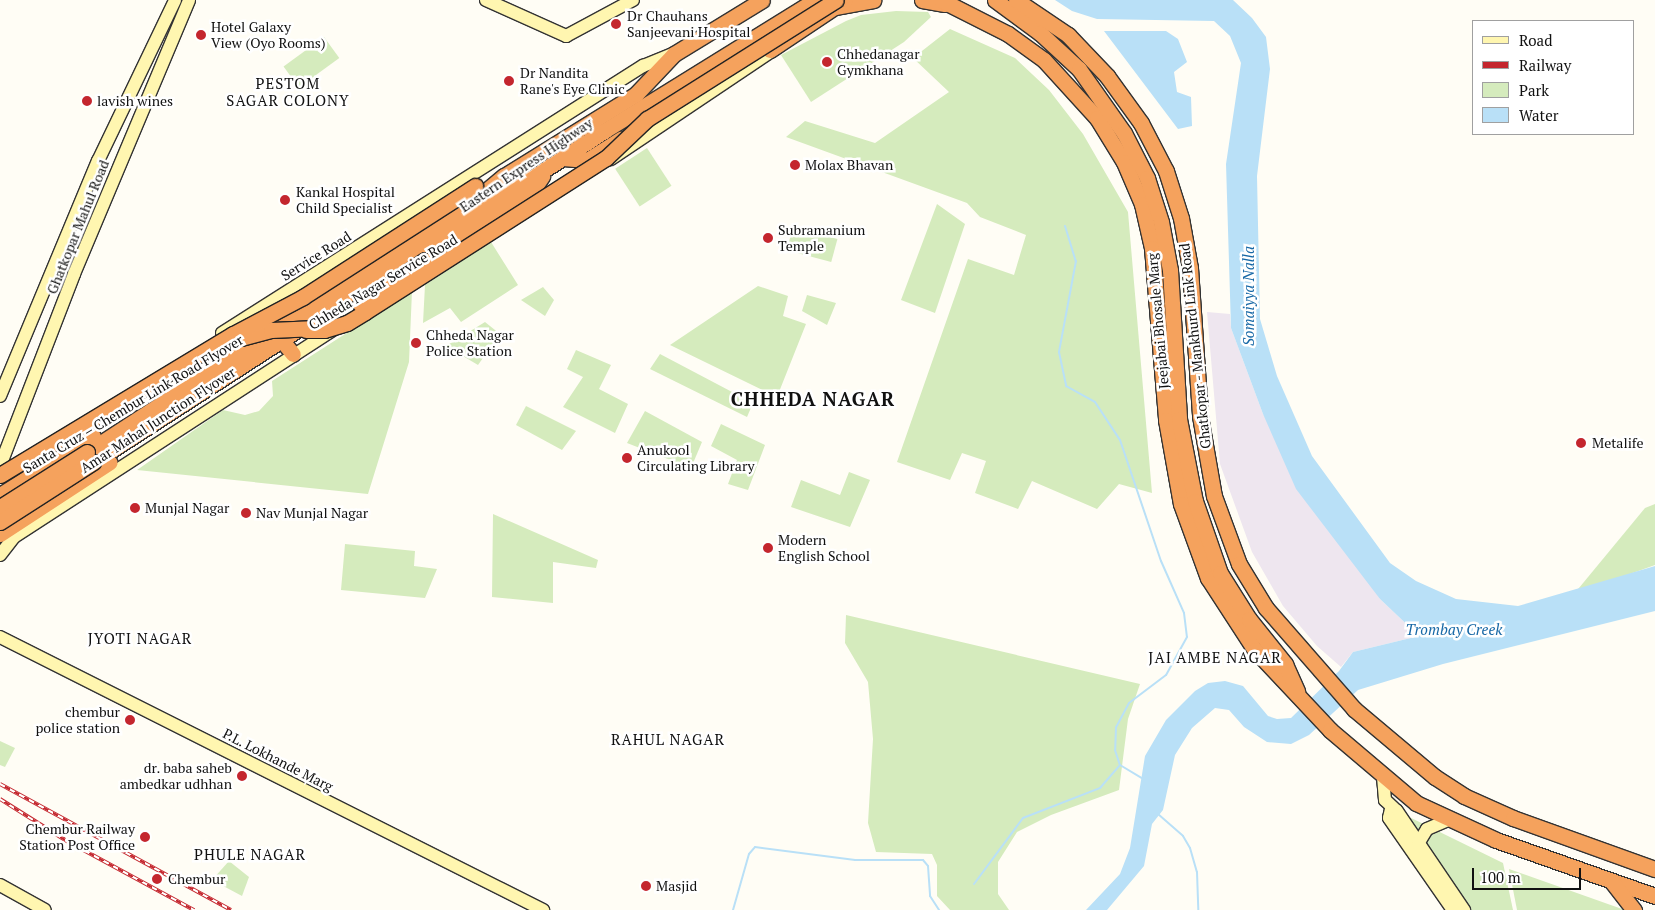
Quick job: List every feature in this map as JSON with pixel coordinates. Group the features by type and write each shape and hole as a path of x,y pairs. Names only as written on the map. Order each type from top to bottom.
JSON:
{"highway":[{"name":"Eastern Express Highway","path":"313,313 481,196 504,176 636,94 674,54 762,0"},
{"name":"Eastern Express Highway","path":"313,313 547,169 815,0"},
{"path":"306,330 324,330 348,323 606,158 647,119 846,2 873,0"},
{"name":"Jeejabai Bhosale Marg","path":"922,0 943,2 1008,34 1044,60 1097,118 1124,162 1142,204 1152,248 1166,420 1189,528 1208,578 1232,619 1274,673 1299,697"},
{"path":"994,0 1040,33 1079,69 1128,140 1147,178 1161,222 1170,270 1184,447 1202,524 1220,572 1249,619 1285,664 1299,697 1330,730 1383,777 1416,802 1448,820 1612,882 1655,896"},
{"name":"Ghatkopar - Mankhurd Link Road","path":"1016,0 1068,35 1107,76 1141,123 1166,171 1176,202 1190,268 1200,416 1217,503 1239,564 1282,630 1354,709 1405,754 1464,796 1513,818 1655,869"},
{"path":"563,158 587,160 792,37 846,2"},
{"name":"Santa Cruz – Chembur Link Road Flyover","path":"2,491 231,342 250,334 306,330 339,318 425,260 530,194 547,169"},
{"name":"Santa Cruz – Chembur Link Road Flyover","path":"0,474 233,334 303,298 475,186 504,176"},
{"path":"271,302 284,321"},
{"path":"7,530 249,371 288,348 313,313"},
{"path":"2,491 234,348 284,321 313,313"},
{"name":"Amar Mahal Junction Flyover","path":"0,508 90,457 313,313"},
{"name":"Amar Mahal Junction Flyover","path":"7,530 90,457"},
{"path":"1612,882 1634,910"}],"street":[{"name":"Ghatkopar Mahul Road","path":"0,396 98,161 175,0"},
{"name":"Ghatkopar Mahul Road","path":"0,467 66,296 189,0"},
{"path":"486,0 566,36 633,0"},
{"name":"Chheda Nagar Service Road","path":"288,348 409,288 626,149 792,37"},
{"name":"Service Road","path":"0,467 271,302 643,66 674,54"},
{"path":"44,290 66,296"},
{"path":"0,474 7,530 0,555"},
{"name":"P.L. Lokhande Marg","path":"0,637 543,910"},
{"path":"1383,777 1385,800 1391,809 1397,812 1464,910"},
{"path":"1391,809 1389,818 1453,910"},
{"path":"1418,844 1427,829 1448,820"},
{"path":"0,885 45,910"}],"shaded area":[{"path":"1207,312 1230,314 1231,328 1263,414 1380,599 1419,636 1353,652 1341,667 1317,646 1283,606 1252,552 1220,464"}],"green space":[{"path":"896,11 928,12 931,17 904,42 811,102 781,55 861,15"},
{"path":"950,29 1015,58 1049,90 1083,134 1128,212 1152,493 1119,484 1097,509 1032,481 1018,509 975,493 986,461 962,453 950,480 897,462 968,259 1014,275 1026,235 980,217 967,203 786,137 805,121 875,143 949,92 913,58"},
{"path":"324,37 339,58 299,87 284,66"},
{"path":"647,148 672,186 640,206 615,169"},
{"path":"937,204 965,224 935,313 901,300"},
{"path":"793,227 837,239 831,262 787,250"},
{"path":"491,242 518,285 461,322 450,308 423,323 425,285"},
{"path":"758,286 788,296 783,316 806,324 777,397 670,345"},
{"path":"543,287 554,300 545,316 521,300"},
{"path":"412,291 409,362 368,494 137,470 223,410 245,415 259,411 273,396 272,381"},
{"path":"807,295 836,303 827,325 802,311"},
{"path":"485,322 500,334 478,365 446,346"},
{"path":"576,350 611,365 599,389 628,404 615,433 563,407 583,377 567,369"},
{"path":"660,354 753,403 747,417 650,369"},
{"path":"526,406 576,431 562,450 516,425"},
{"path":"645,411 702,442 691,468 627,443"},
{"path":"721,424 765,445 748,490 728,484 737,460 711,446"},
{"path":"849,472 870,480 850,527 791,507 801,480 840,495"},
{"path":"1655,504 1655,565 1574,594 1645,508"},
{"path":"493,514 598,560 596,568 553,562 553,603 492,597"},
{"path":"345,544 415,551 414,566 437,569 425,598 341,590"},
{"path":"846,615 1140,684 1128,719 1119,790 1051,815 1017,832 998,862 998,894 1009,910 950,910 937,896 937,865 932,854 876,852 868,823 873,739 868,682 845,643"},
{"path":"0,741 15,748 5,767 0,765"},
{"path":"1401,813 1503,863 1513,910 1462,910"},
{"path":"229,861 249,877 242,896 212,880"},
{"path":"1509,869 1622,909 1622,910 1517,910"}],"water":[{"name":"Trombay Creek","path":"1055,0 1233,0 1252,18 1266,37 1270,69 1257,176 1260,319 1277,376 1312,456 1390,563 1416,581 1456,599 1518,606 1655,566 1655,611 1443,664 1358,690 1309,735 1291,744 1267,742 1244,727 1229,710 1215,708 1192,728 1175,755 1163,810 1152,824 1144,866 1107,910 1086,910 1120,874 1130,848 1145,756 1166,720 1195,691 1208,683 1225,681 1243,686 1268,716 1277,719 1291,718 1339,671 1353,652 1419,636 1380,599 1296,489 1263,414 1231,328 1226,164 1241,63 1230,36 1214,21 1097,19 1072,11"},
{"path":"1104,31 1166,31 1178,39 1187,62 1174,72 1177,92 1191,97 1192,126 1178,129"}],"waterway":[{"path":"1065,226 1076,261 1059,352 1066,386 1095,402 1120,440 1161,561 1184,613 1187,637 1166,675 1129,703 1116,727 1115,750 1120,765 1142,778"},
{"path":"974,884 1023,818 1100,788 1120,765"},
{"path":"1158,814 1183,836 1190,848 1197,872 1198,910"},
{"path":"733,910 749,854 755,847 855,860 923,860 928,866 930,896 939,910"}],"railway":[{"path":"0,784 231,910"},
{"path":"0,799 65,840 194,910"}],"place":[{"name":"Dr Chauhans Sanjeevani Hospital","path":"616,24"},
{"name":"Hotel Galaxy View (Oyo Rooms)","path":"201,35"},
{"name":"Chhedanagar Gymkhana","path":"827,62"},
{"name":"Dr Nandita Rane's Eye Clinic","path":"509,81"},
{"name":"lavish wines","path":"87,101"},
{"name":"Molax Bhavan","path":"795,165"},
{"name":"Kankal Hospital Child Specialist","path":"285,200"},
{"name":"Subramanium Temple","path":"768,238"},
{"name":"Chheda Nagar Police Station","path":"416,343"},
{"name":"Metalife","path":"1581,443"},
{"name":"Anukool Circulating Library","path":"627,458"},
{"name":"Munjal Nagar","path":"135,508"},
{"name":"Nav Munjal Nagar","path":"246,513"},
{"name":"Modern English School","path":"768,548"},
{"name":"chembur police station","path":"130,720"},
{"name":"dr. baba saheb ambedkar udhhan","path":"242,776"},
{"name":"Chembur Railway Station Post Office","path":"145,837"},
{"name":"Chembur","path":"157,879"},
{"name":"Masjid","path":"646,886"}],"district":[{"name":"PESTOM SAGAR COLONY","path":"288,92"},
{"name":"CHHEDA NAGAR","path":"813,399"},
{"name":"JYOTI NAGAR","path":"140,639"},
{"name":"JAI AMBE NAGAR","path":"1215,658"},
{"name":"RAHUL NAGAR","path":"668,740"},
{"name":"PHULE NAGAR","path":"250,855"}],"water label":[{"name":"Somaiyya Nalla","path":"1249,296"}]}
